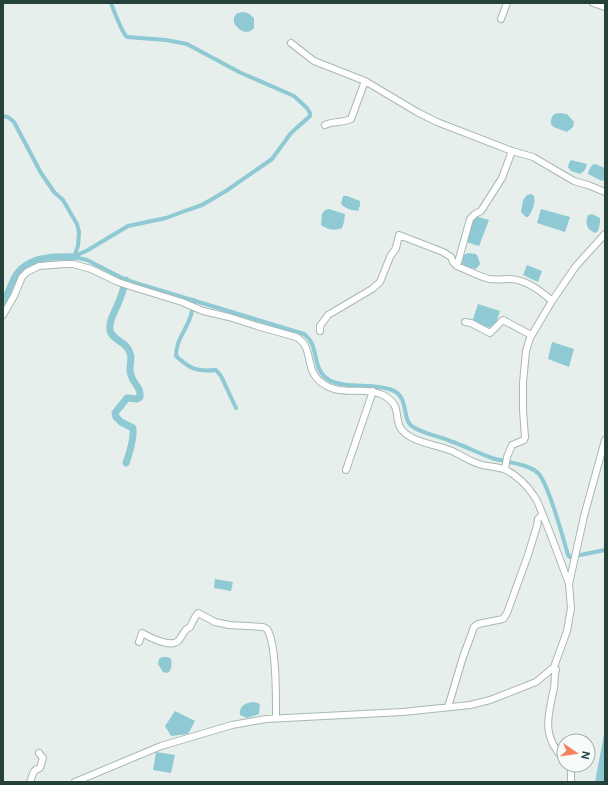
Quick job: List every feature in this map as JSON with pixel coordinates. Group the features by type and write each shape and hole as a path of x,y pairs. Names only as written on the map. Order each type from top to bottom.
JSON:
{"street":[{"path":"501,19 507,3"},
{"path":"596,3 605,7"},
{"path":"291,43 319,63 365,81 417,112 437,122 512,151 533,157 574,181 588,184 605,192"},
{"path":"325,125 351,119 365,81"},
{"path":"457,266 470,219 481,211 502,178 512,151"},
{"path":"504,469 512,445 521,442 525,437 523,410 524,383 526,351 531,335 576,266 605,234"},
{"path":"320,331 320,326 328,315 372,289 380,282 390,257 396,248 400,235 443,252 451,256 453,262 457,266 488,278 523,282 545,294 552,301"},
{"path":"3,315 14,296 22,277 27,272 39,266 65,264 81,266 118,282 182,302 203,311 229,317 296,337 305,345 313,374 322,383 341,391 373,391 383,395 397,408 398,424 401,430 410,437 452,451 479,464 504,469 519,479 534,496 569,584"},
{"path":"466,322 490,333 503,320 531,335"},
{"path":"346,470 373,391"},
{"path":"75,782 161,746 232,724 276,719 403,712 470,705 490,700 536,682 554,667 567,631 570,618 569,584 584,516 605,440"},
{"path":"448,707 474,627 478,624 503,619 507,614 528,555 538,518 542,515"},
{"path":"139,642 142,633 152,639 167,643 175,643 190,627 198,613 215,622 229,625 263,627 268,629 274,658 276,719"},
{"path":"554,667 556,669 555,684 548,720 548,732 556,749"},
{"path":"30,782 32,774 36,769 40,768 43,758 39,753"}],"water":[{"path":"242,12 248,13 254,18 254,28 249,32 243,32 234,23 236,14"},
{"path":"554,114 567,114 574,122 573,127 567,132 551,125"},
{"path":"571,160 587,164 585,170 580,174 571,171 568,167"},
{"path":"595,164 605,168 605,179 602,181 588,174 592,165"},
{"path":"531,194 534,196 534,204 528,217 526,217 521,212 523,200 527,195"},
{"path":"343,196 360,201 358,211 349,209 341,204"},
{"path":"329,209 345,214 342,228 332,230 321,225 322,214 325,210"},
{"path":"541,209 570,217 565,232 537,223"},
{"path":"592,214 600,218 598,231 595,233 588,228 587,223 588,215"},
{"path":"475,216 489,220 479,246 466,242"},
{"path":"468,253 476,254 478,257 480,264 476,269 463,266 462,263 464,255"},
{"path":"527,265 542,271 538,282 523,275"},
{"path":"478,304 500,311 494,329 472,322"},
{"path":"552,342 574,349 569,367 548,359"},
{"path":"215,579 233,582 231,591 214,588"},
{"path":"162,657 168,657 171,659 172,663 168,673 163,672 158,664 159,659"},
{"path":"253,702 260,705 259,714 247,718 240,715 240,709 243,706 247,703"},
{"path":"175,711 195,721 188,734 171,736 165,726"},
{"path":"605,729 605,782 595,782"},
{"path":"156,752 175,755 171,773 153,770"}],"waterway":[{"path":"75,256 128,226 166,218 202,205 226,191 272,159 291,133 310,116 307,108 294,96 239,72 187,44 166,40 127,37 111,3"},
{"path":"3,116 8,117 14,122 41,173 54,192 63,200 77,224 79,232 78,246 74,257 87,260 126,280 304,334 312,345 319,370 329,380 336,383 392,390 398,393 401,398 409,424 413,427 492,458 529,467 538,473 547,488 568,555 570,557 605,550"},
{"path":"3,303 15,277 26,265 41,259 74,257"},
{"path":"126,280 120,300 111,319 110,332 129,350 131,358 131,375 140,393 140,397 137,399 127,398 115,413 116,417 121,422 133,428 132,441 126,463"},
{"path":"194,300 188,324 178,344 176,356 185,364 194,369 216,370 221,376 236,408"}]}
